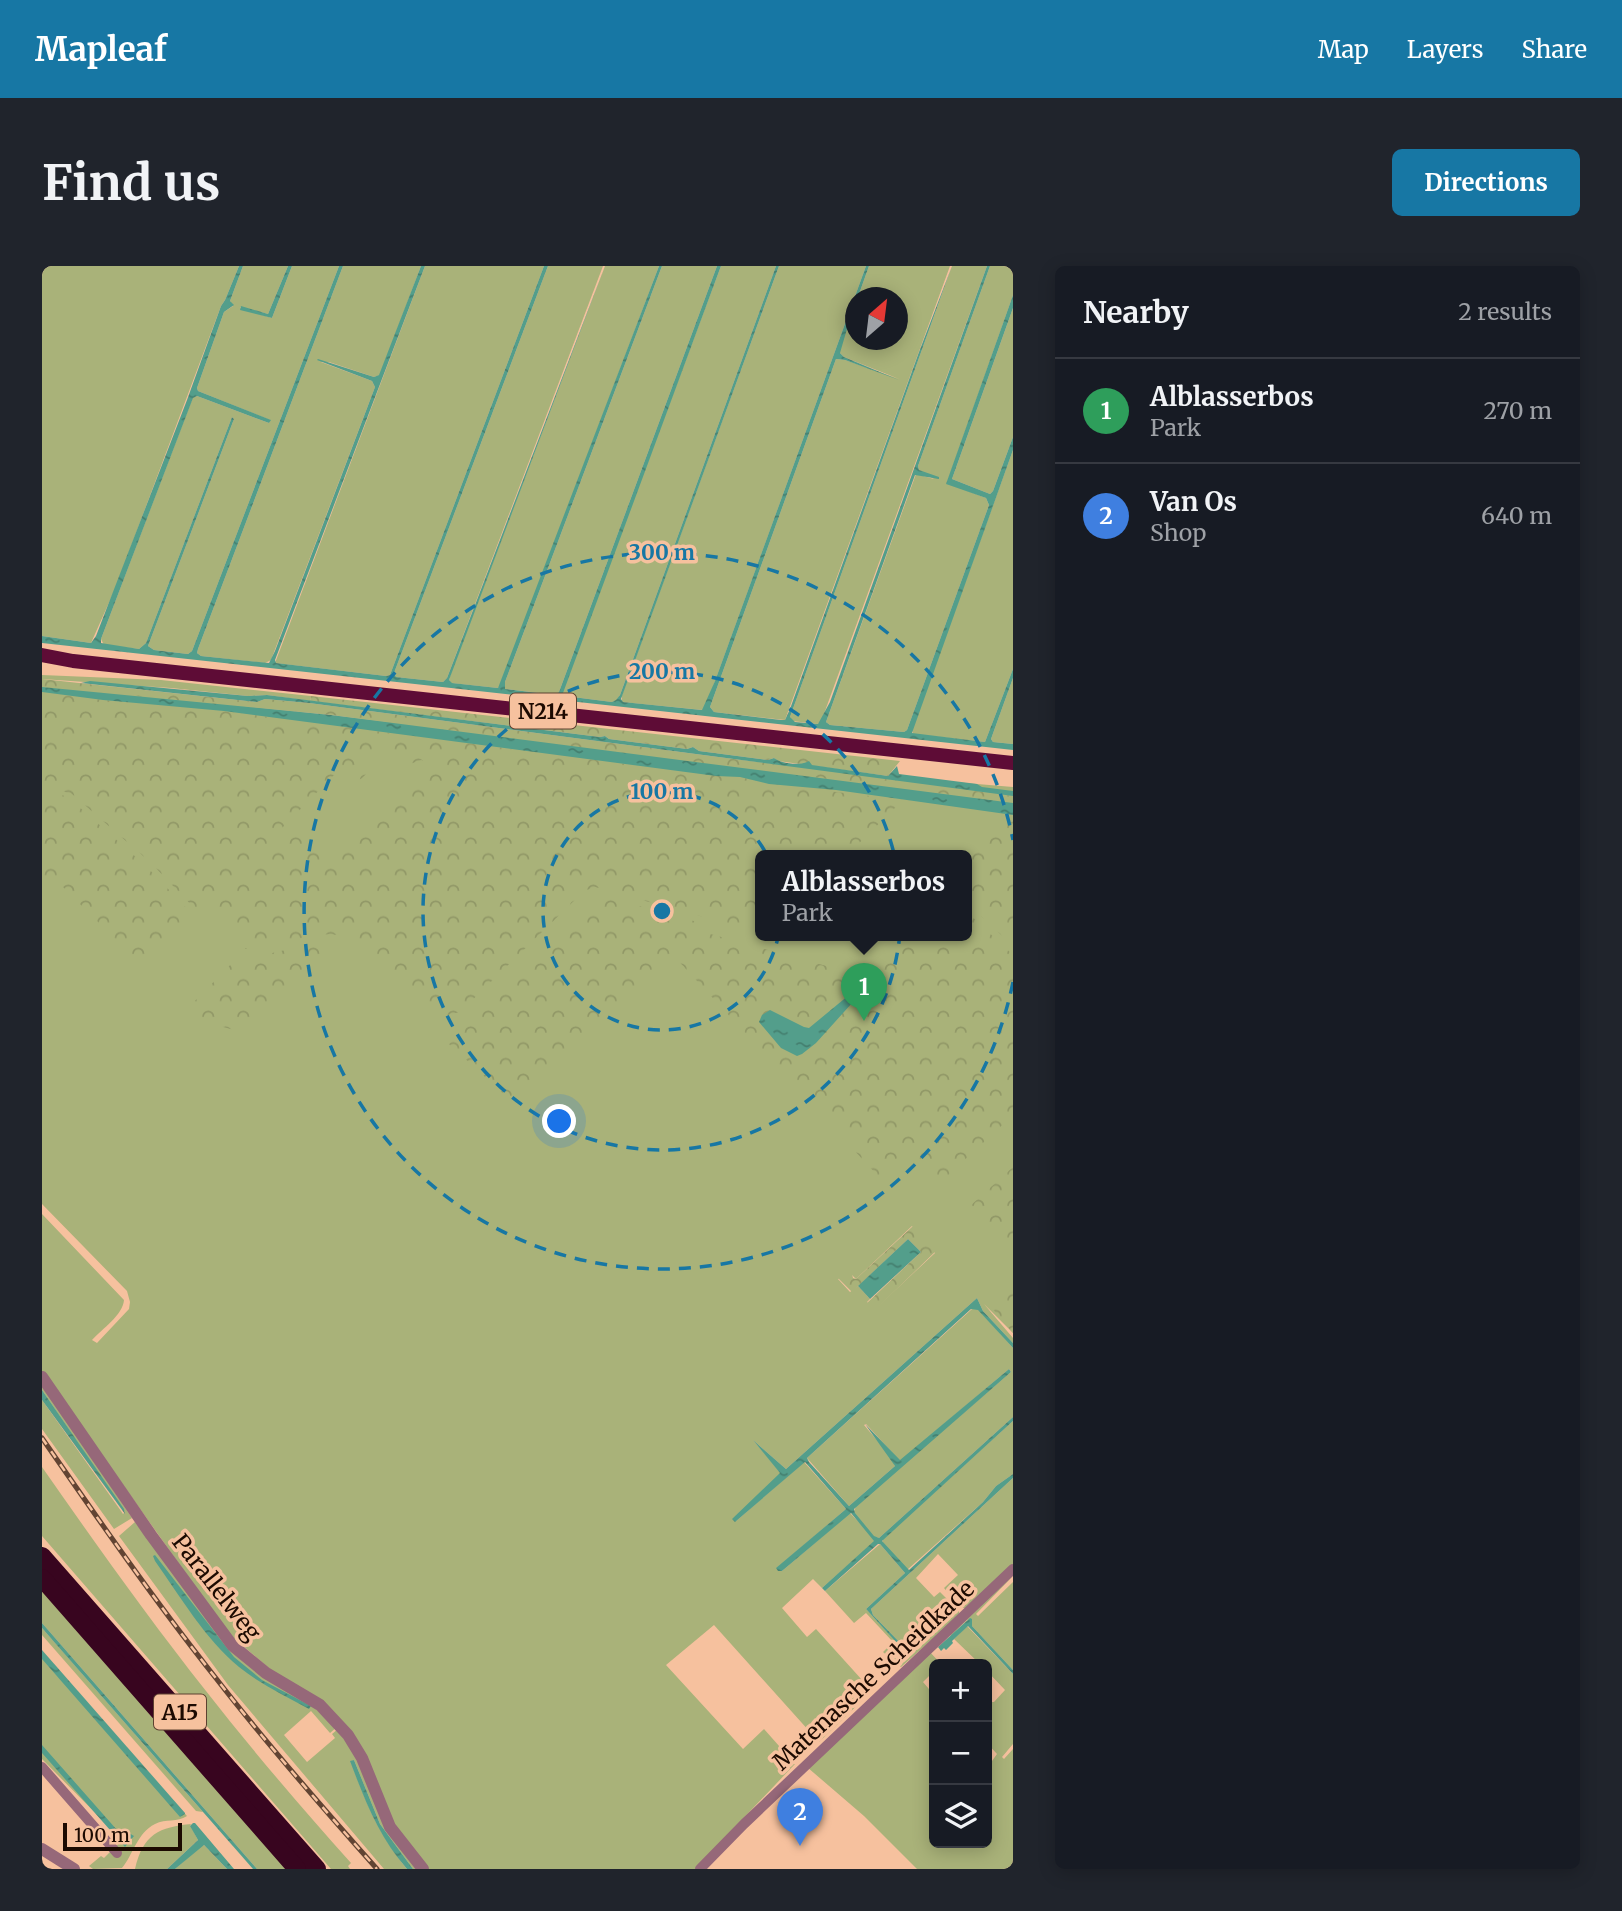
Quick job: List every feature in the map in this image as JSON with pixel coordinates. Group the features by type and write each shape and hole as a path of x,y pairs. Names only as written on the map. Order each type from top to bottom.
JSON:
{"highway":[{"name":"A15","path":"42,1556 317,1869"},
{"name":"A15","path":"42,1578 297,1869"}],"main road":[{"name":"N214","path":"42,654 73,661 1013,763"},
{"name":"N214","path":"42,663 73,661"}],"street":[{"name":"Parallelweg","path":"42,1377 151,1535 233,1645 266,1673 320,1706 348,1735 369,1773 390,1827 423,1869"},
{"name":"Matenasche Scheidkade","path":"700,1869 753,1814 1013,1569"},
{"path":"43,1770 117,1853"},
{"path":"42,1849 74,1869"},
{"path":"42,1856 63,1869"}],"green space":[{"path":"42,266 239,266 221,306 115,589 91,643 42,636"},
{"path":"243,266 288,266 268,314 240,308 272,318 292,266 339,266 192,651 188,654 154,650 148,646 234,419 232,417 146,643 139,649 104,645 101,639 193,397 197,396 269,423 270,420 198,391 197,388 224,312 233,306 230,301"},
{"path":"343,266 421,266 380,375 374,377 329,362 321,362 372,381 375,387 271,660 265,663 201,656 197,653 198,649"},
{"path":"425,266 544,266 390,675 275,663"},
{"path":"548,266 603,266 447,678 443,682 396,677 394,673"},
{"path":"605,266 659,266 501,684 498,688 451,683 449,680 452,670"},
{"path":"662,266 717,266 559,692 556,695 505,689 505,682"},
{"path":"721,266 776,266 620,695 612,702 565,696 562,693 566,680"},
{"path":"779,266 866,266 858,287 845,287 845,324 706,706 703,710 622,702 622,695"},
{"path":"869,266 950,266 785,720 714,712 710,707 836,359 899,379 840,353 845,331 845,350 908,350 908,287 862,287"},
{"path":"952,266 987,266 821,722 818,724 792,721 790,717"},
{"path":"990,266 1013,266 1013,295 947,483 986,498 989,505 907,730 904,732 830,725 826,722 916,474 934,479 919,470 918,466"},
{"path":"1013,308 1013,437 990,494 952,479"},
{"path":"1013,450 1013,669 985,742 913,734 912,729"},
{"path":"42,675 161,680 311,696 310,701 267,695 248,696 42,679"},
{"path":"1013,678 1013,744 993,742 991,739"},
{"path":"42,679 257,702 265,699 309,703 1013,796 1013,803 331,715 42,687"},
{"path":"42,684 894,777 1013,787 1013,1333 984,1304 1013,1338 1013,1343 983,1311 977,1298 786,1469 753,1440 781,1473 735,1522 804,1462 846,1509 777,1568 782,1571 850,1513 874,1538 875,1541 822,1588 813,1579 782,1608 807,1637 816,1629 872,1691 819,1742 714,1625 666,1665 743,1749 764,1729 795,1764 695,1869 428,1869 390,1819 360,1746 229,1634 42,1371 42,1214 124,1300 116,1316 92,1340 97,1343 129,1309 127,1291 42,1204","holes":["912,1226 935,1253 875,1309 867,1302 870,1299 858,1286 850,1292 838,1279 851,1274 856,1279"]},
{"path":"42,692 224,711 903,800 852,850 755,850 755,931 595,887 584,891 460,1012 444,1016 431,1009 414,992 341,936 321,935 245,949 248,945 206,908 200,914 150,862 72,794 42,785","holes":["384,750 390,752 402,767 421,760 428,762 330,862 310,832 288,838 279,831 334,775 345,780 359,780"]},
{"path":"311,696 900,761 888,776 778,761 774,758 768,760 699,751 693,747 687,749 609,739 605,736 310,701"},
{"path":"42,789 68,797 146,866 196,918 146,970 60,884 42,903"},
{"path":"1001,812 1013,815 1013,946 972,908 972,850 962,850"},
{"path":"599,895 701,923 696,930 870,978 909,941 972,941 972,917 1013,955 1013,1115 940,1183 907,1149 878,1176 672,954 518,1107 449,1044","holes":["775,1011 804,1027 814,1025 822,1035 816,1043 786,1052 759,1022 760,1018"]},
{"path":"329,940 340,942 248,1034 181,1015 241,954 259,956"},
{"path":"1013,1167 1013,1254 969,1207"},
{"path":"904,1216 907,1221 852,1274 853,1278 856,1279 913,1226 936,1251 875,1310 867,1303 921,1252 908,1239 852,1292 838,1278"},
{"path":"1013,1281 1013,1333 992,1308 997,1295"},
{"path":"972,1309 978,1309 1013,1348 1013,1417 879,1538 874,1537 854,1513 856,1505 1011,1372 1009,1369 900,1461 866,1424 864,1425 892,1458 895,1466 849,1506 807,1458"},
{"path":"42,1383 132,1518 114,1529 42,1429 42,1400 123,1514 125,1512 42,1390"},
{"path":"1013,1421 1013,1474 996,1486 983,1502 907,1570 882,1544 883,1539"},
{"path":"42,1467 185,1664 259,1757 351,1863 348,1866 350,1869 331,1869 42,1536"},
{"path":"1013,1478 1013,1564 967,1608 962,1608 944,1588 958,1575 938,1554 916,1578 934,1597 940,1592 959,1611 959,1616 901,1667 883,1652 893,1642 866,1613 854,1623 825,1591 880,1544 905,1573 866,1609 907,1653 898,1661 900,1663 956,1610 953,1609 908,1651 873,1615 871,1609"},
{"path":"135,1522 205,1615 337,1727 330,1733 311,1711 284,1735 307,1762 335,1738 332,1734 338,1729 349,1742 418,1869 413,1869 380,1824 354,1760 351,1762 374,1818 407,1869 384,1869 228,1685 119,1536"},
{"path":"1013,1576 976,1614 978,1616 1013,1582 1013,1670 972,1626 972,1619 967,1620 951,1636 949,1633"},
{"path":"42,1590 288,1869 257,1869 42,1623"},
{"path":"967,1626 1013,1674 1013,1744 1002,1757 1004,1759 1013,1749 1013,1869 917,1869 864,1816 807,1767 929,1651 936,1659 929,1659 929,1676 923,1682 929,1689 929,1848 992,1848 992,1761 997,1754 992,1748 992,1702 1005,1690 992,1676 992,1659 975,1659 954,1639"},
{"path":"42,1628 203,1812 196,1811 42,1635"},
{"path":"42,1653 187,1816 159,1822 149,1828 122,1868 93,1869 89,1866 101,1856 104,1858 122,1840 42,1759"},
{"path":"192,1824 190,1825 198,1840 167,1869 135,1869 138,1857 154,1834 170,1827"},
{"path":"204,1845 227,1869 175,1869 201,1846"}],"water":[{"path":"239,266 243,266 230,301 234,305 224,312 198,391 271,420 269,423 197,396 193,398 101,643 139,649 146,643 232,417 234,419 148,646 154,650 188,654 192,651 339,266 343,266 197,653 201,656 269,663 375,387 372,381 317,360 374,377 379,375 421,266 425,266 275,660 276,663 386,676 390,675 544,266 548,266 394,673 396,677 443,682 447,678 605,266 449,680 452,683 498,688 659,266 662,266 505,682 505,689 555,695 559,692 717,266 721,266 563,693 565,696 612,702 620,695 776,266 779,266 621,699 623,702 702,710 715,681 845,324 840,353 899,380 836,359 710,707 714,712 785,720 952,266 790,717 795,722 818,724 830,702 987,266 990,266 918,466 919,470 939,479 915,475 826,722 830,725 904,732 907,730 989,505 986,498 946,484 1013,295 1013,308 952,479 990,494 1013,437 1013,450 912,733 985,742 1013,669 1013,678 991,739 993,742 1013,744 1013,750 42,643 42,636 91,643 96,636"},
{"path":"288,266 292,266 272,318 240,310 241,306 268,314"},
{"path":"866,266 869,266 862,287 858,287"},
{"path":"90,681 248,696 267,695 605,736 609,739 687,749 693,747 699,751 768,760 774,758 792,764 809,761 812,765 888,776 897,766 899,774 977,784 1013,791 1013,796 309,703 265,699 257,702 81,683"},
{"path":"42,687 331,715 1013,803 1013,815 224,711 42,692"},
{"path":"849,995 855,996 853,1002 816,1043 797,1056 781,1048 759,1022 762,1015 770,1010 809,1028"},
{"path":"908,1239 921,1252 870,1299 858,1286"},
{"path":"977,1298 983,1311 1013,1343 1013,1348 978,1310 971,1309 807,1458 849,1506 895,1466 865,1424 900,1460 1009,1369 1011,1372 854,1509 874,1536 879,1538 1013,1417 1013,1421 882,1541 909,1570 983,1502 996,1486 1013,1474 1013,1478 871,1609 873,1615 908,1651 953,1609 956,1610 900,1663 898,1662 906,1653 866,1609 905,1573 880,1544 825,1591 822,1588 874,1541 851,1513 782,1571 776,1568 846,1509 805,1462 735,1522 732,1519 780,1473 753,1440 786,1469"},
{"path":"42,1390 124,1509 125,1514 42,1400"},
{"path":"155,1555 234,1657 262,1680 311,1706 309,1709 255,1679 227,1656 184,1603 155,1561"},
{"path":"970,1618 972,1626 1013,1670 1013,1674 968,1626 946,1650 944,1648 941,1651 938,1647"},
{"path":"42,1623 257,1869 253,1869 55,1643 42,1628"},
{"path":"42,1650 185,1814 180,1817 42,1659"},
{"path":"42,1745 124,1837 129,1833 134,1836 125,1847 42,1753"},
{"path":"354,1760 380,1824 413,1869 407,1869 381,1831 350,1761"},
{"path":"193,1823 234,1869 227,1869 204,1845 175,1869 167,1869 198,1840 190,1826"}],"railway":[{"path":"42,1438 192,1648 274,1750 377,1869"}],"place":[{"name":"Alblasserbos","path":"864,1021"},
{"name":"Van Os","path":"800,1846"}]}
